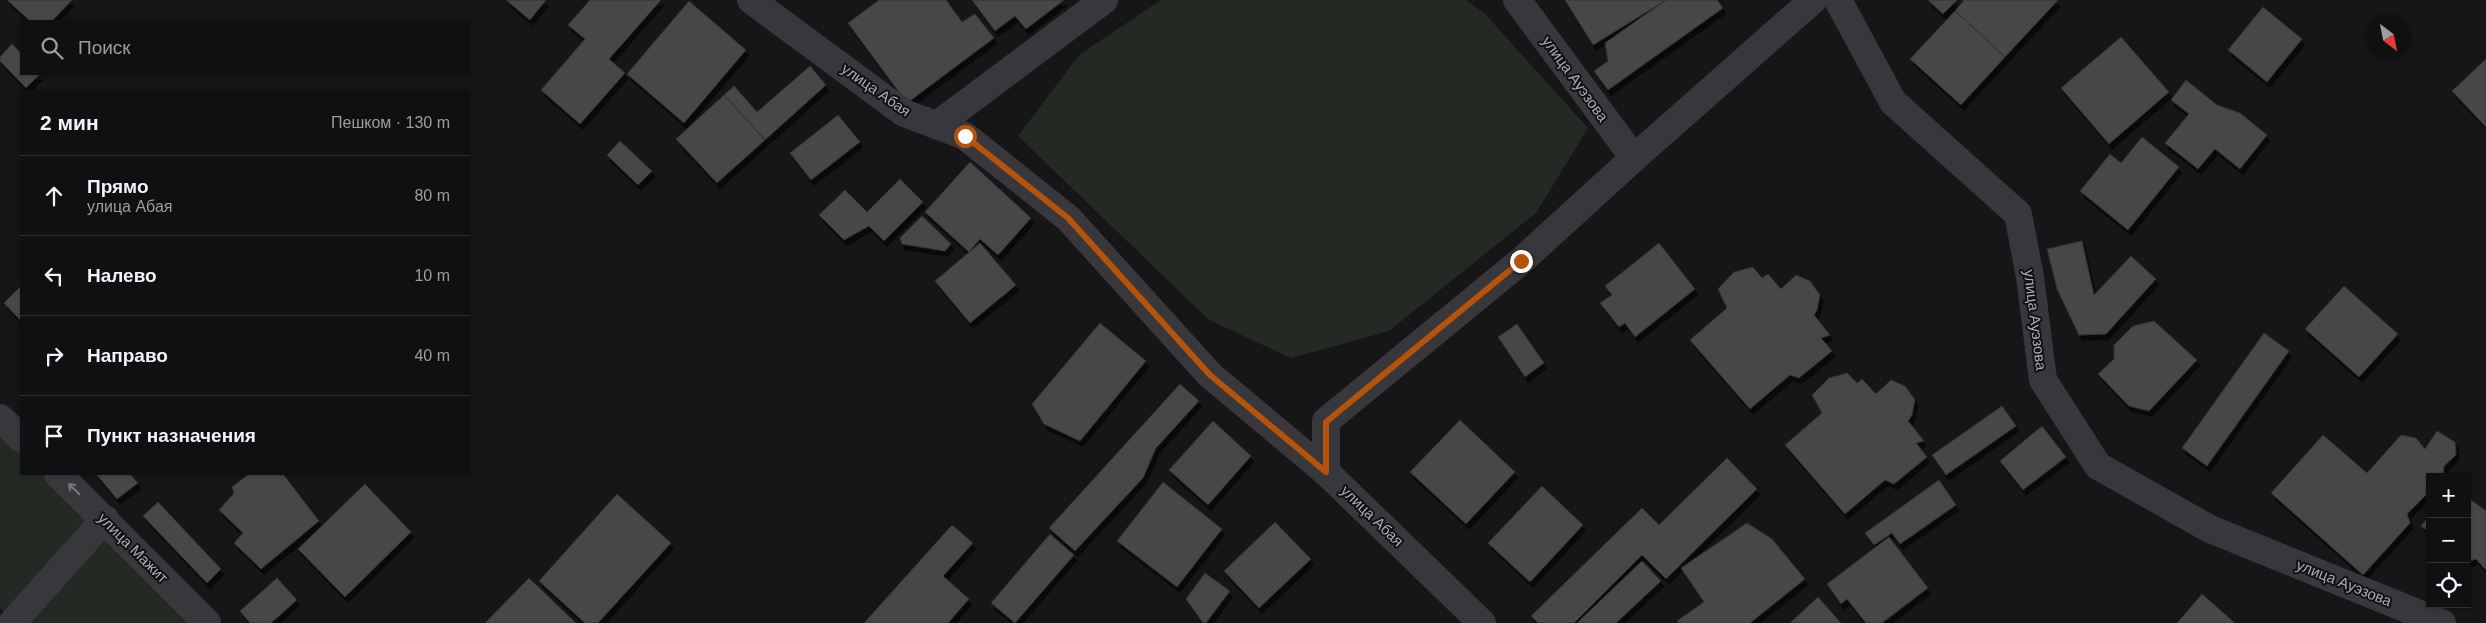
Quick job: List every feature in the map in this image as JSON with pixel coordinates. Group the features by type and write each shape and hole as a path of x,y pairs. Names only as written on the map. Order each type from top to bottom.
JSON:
{"street":[{"name":"улица Абая","path":"751,0 904,113 965,136 1068,218 1210,375 1326,472 1482,623"},
{"path":"937,125 1104,0"},
{"name":"улица Ауэзова","path":"1517,0 1634,158"},
{"path":"1326,472 1326,422 1521,261 1813,0"},
{"name":"улица Ауэзова","path":"1838,0 1893,102 2018,214 2030,277 2042,380 2098,466 2210,529 2442,623"},
{"path":"0,418 20,437"},
{"name":"улица Мажит","path":"59,475 207,623"},
{"path":"12,623 105,519"},
{"path":"0,617 6,623"}],"shaded area":[{"path":"1161,0 1466,0 1485,14 1588,128 1536,213 1389,331 1291,358 1209,320 1018,136 1079,55"},
{"path":"0,431 20,451 20,475 45,475 198,623 14,623 0,607"}],"building":[{"path":"7,0 72,0 53,20 29,20"},
{"path":"506,0 546,0 530,20"},
{"path":"590,0 661,0 609,59 625,73 580,124 541,90 585,39 568,25"},
{"path":"879,0 946,0 962,22 975,14 994,38 907,103 848,23"},
{"path":"972,0 1064,0 1026,29 1015,16 995,31"},
{"path":"1565,0 1666,0 1593,45"},
{"path":"1666,0 1717,0 1723,8 1608,90 1594,71 1608,61 1605,43"},
{"path":"1928,0 1957,0 1943,14"},
{"path":"1964,0 2058,0 2005,57 1955,11"},
{"path":"689,1 746,50 684,123 627,74"},
{"path":"2263,7 2302,39 2267,82 2228,50"},
{"path":"1955,11 2005,57 1961,105 1910,59"},
{"path":"2121,37 2169,92 2109,144 2061,88"},
{"path":"12,44 20,52 20,75 39,75 26,88 0,61 0,57"},
{"path":"2486,59 2486,127 2452,91"},
{"path":"810,66 826,85 765,140 724,95 734,86 757,112"},
{"path":"2186,80 2217,105 2240,113 2267,135 2240,169 2215,149 2198,169 2165,143 2189,114 2171,100"},
{"path":"724,95 765,140 717,183 676,139"},
{"path":"838,115 860,142 811,180 790,153"},
{"path":"2142,137 2179,167 2128,230 2080,191 2110,154 2121,163"},
{"path":"620,141 652,171 638,185 607,155"},
{"path":"970,162 1031,218 998,255 980,239 969,252 925,212"},
{"path":"900,179 923,202 884,241 869,226 844,240 819,215 845,190 867,212"},
{"path":"922,216 951,244 945,251 902,244 900,238"},
{"path":"2082,241 2094,295 2131,256 2156,279 2106,334 2079,335 2057,289 2047,249"},
{"path":"980,243 1016,285 970,323 935,281"},
{"path":"1659,243 1695,289 1635,337 1625,323 1619,327 1600,303 1612,295 1605,286"},
{"path":"1753,267 1762,278 1768,274 1781,289 1796,275 1810,281 1820,295 1814,315 1830,335 1821,338 1832,351 1799,378 1790,375 1750,409 1690,340 1727,308 1718,289 1734,272"},
{"path":"2344,286 2398,334 2359,377 2305,329"},
{"path":"20,287 20,320 4,303"},
{"path":"2154,321 2197,360 2149,411 2129,406 2098,374 2114,359 2114,345 2133,326"},
{"path":"1100,323 1146,361 1080,441 1044,424 1032,404"},
{"path":"1517,324 1544,363 1525,377 1498,337"},
{"path":"2264,333 2289,351 2207,466 2182,448"},
{"path":"1847,373 1857,383 1862,379 1876,394 1891,380 1905,386 1915,400 1912,415 1908,421 1924,441 1916,443 1927,457 1894,484 1885,480 1845,514 1785,445 1822,413 1812,395 1829,378"},
{"path":"1180,384 1199,401 1156,448 1143,478 1075,551 1049,528"},
{"path":"2002,406 2016,426 1946,475 1932,455"},
{"path":"1460,420 1515,472 1466,524 1410,472"},
{"path":"1213,421 1251,456 1208,505 1169,470"},
{"path":"2042,426 2066,457 2023,490 2000,461"},
{"path":"2437,431 2455,442 2456,455 2444,466 2443,473 2426,473 2426,495 2407,514 2410,523 2363,575 2271,493 2323,435 2367,473 2401,435 2416,438 2425,449"},
{"path":"1727,458 1757,489 1666,579 1642,555 1574,623 1538,623 1531,616 1642,508 1659,525"},
{"path":"97,475 131,475 138,483 117,499"},
{"path":"248,475 284,475 319,521 261,569 234,543 243,533 219,510 234,493 232,487"},
{"path":"1939,480 1956,505 1900,544 1892,533 1874,545 1865,533"},
{"path":"1163,482 1222,529 1177,587 1117,541"},
{"path":"365,484 411,532 345,597 298,549"},
{"path":"1542,486 1583,525 1530,582 1488,543"},
{"path":"617,494 671,543 598,623 585,623 539,581"},
{"path":"2471,500 2486,511 2486,570 2476,559 2471,561"},
{"path":"158,502 221,569 207,583 143,516"},
{"path":"2426,520 2426,529 2421,526"},
{"path":"1275,522 1311,559 1259,608 1224,571"},
{"path":"1747,523 1772,539 1805,579 1750,623 1679,623 1677,621 1704,602 1681,568"},
{"path":"952,525 973,543 943,576 969,599 948,623 864,623"},
{"path":"1050,534 1074,555 1015,623 991,603"},
{"path":"1889,537 1928,588 1882,623 1866,623 1847,599 1841,604 1827,584"},
{"path":"1642,561 1661,581 1616,623 1577,623"},
{"path":"1205,573 1230,591 1206,623 1203,623 1186,599"},
{"path":"277,578 297,600 271,623 250,623 240,611"},
{"path":"529,578 576,623 485,623"},
{"path":"2202,594 2235,623 2177,623"},
{"path":"1818,597 1841,623 1790,623"}],"route":[{"path":"965,136 1068,218 1210,375 1326,472 1326,422 1521,261"}]}
